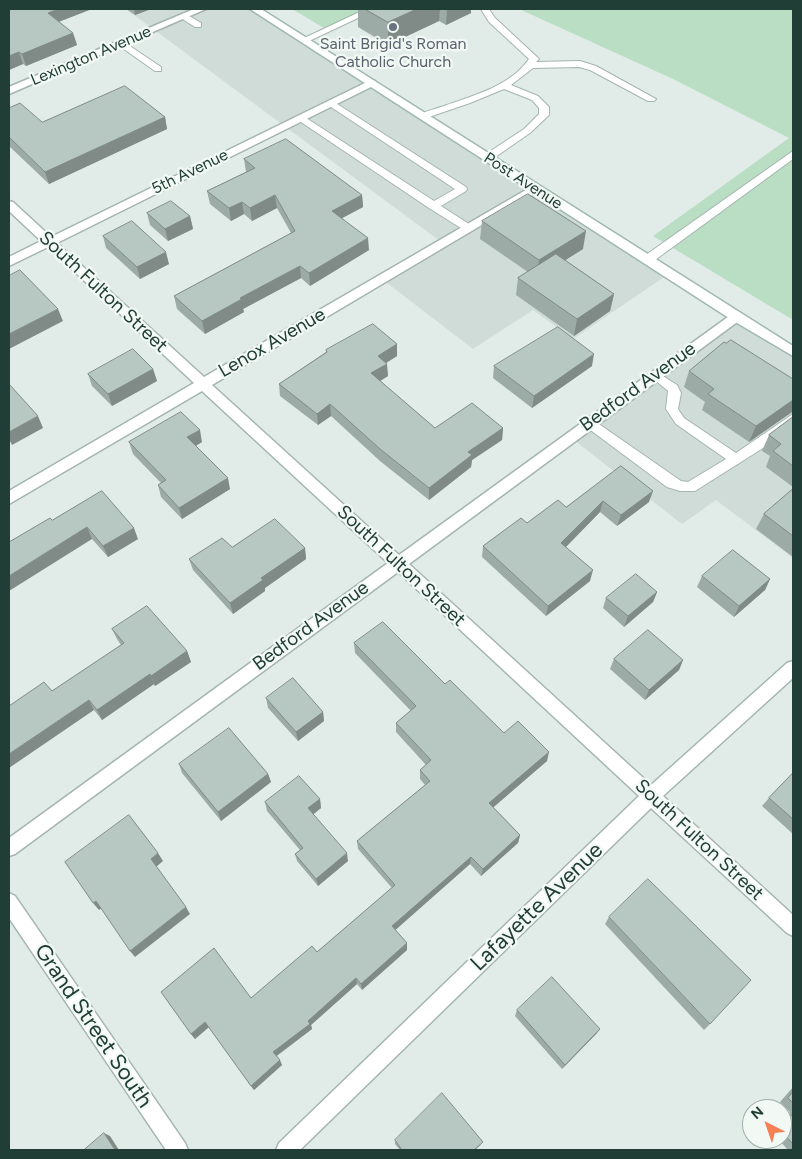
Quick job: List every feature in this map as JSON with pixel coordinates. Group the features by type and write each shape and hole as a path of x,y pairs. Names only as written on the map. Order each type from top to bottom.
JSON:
{"street":[{"name":"Lexington Avenue","path":"9,91 201,9"},
{"name":"Post Avenue","path":"255,9 793,352"},
{"name":"5th Avenue","path":"9,262 371,83"},
{"name":"Lenox Avenue","path":"9,498 535,189"},
{"name":"South Fulton Street","path":"9,205 793,927"},
{"name":"Bedford Avenue","path":"9,848 736,317"},
{"name":"Lafayette Avenue","path":"286,1150 651,796 793,668"},
{"name":"Grand Street South","path":"9,902 178,1150"}],"lane":[{"path":"304,40 373,9"},
{"path":"485,9 492,20 534,59 532,65"},
{"path":"184,16 198,25"},
{"path":"121,43 158,70"},
{"path":"423,116 474,99 504,85 532,65 580,64 593,68 651,99"},
{"path":"487,158 527,131 544,115 544,107 535,98 504,85"},
{"path":"331,102 462,189 433,206"},
{"path":"300,118 468,228"},
{"path":"647,260 793,154"},
{"path":"655,375 673,388 675,393 672,409 680,421 736,458"},
{"path":"590,423 672,483 690,487 768,440 793,419"}],"shaded area":[{"path":"126,9 257,9 670,273 573,339 533,310 473,349 378,276 440,241"},
{"path":"742,315 793,347 793,558 716,500 682,524 570,437"}],"green space":[{"path":"292,9 366,9 324,28"},
{"path":"519,9 793,9 793,320 653,236 789,138 673,79"}],"building":[{"path":"9,9 58,9 48,13 73,33 22,54 19,52 9,56"},
{"path":"365,9 417,9 388,22"},
{"path":"125,86 165,117 45,172 9,137 9,108 20,103 42,122"},
{"path":"286,139 362,195 332,211 368,238 309,273 300,266 202,321 174,296 295,231 275,195 250,208 242,202 229,208 207,191 255,168 244,159"},
{"path":"528,194 586,231 539,260 482,221"},
{"path":"171,201 190,216 165,229 147,213"},
{"path":"132,221 166,252 137,267 103,236"},
{"path":"556,254 614,294 577,319 518,278"},
{"path":"20,270 58,309 9,334 9,276"},
{"path":"373,324 397,344 378,356 387,364 371,373 435,428 472,403 503,428 468,452 472,455 429,488 380,449 330,404 317,414 279,384 327,352 326,350"},
{"path":"558,327 594,354 534,396 494,366"},
{"path":"731,340 793,379 793,400 756,426 708,394 714,389 689,371 724,342 726,343"},
{"path":"133,349 153,369 108,394 88,374"},
{"path":"9,384 38,416 9,432"},
{"path":"181,412 200,430 187,437 228,478 179,508 158,485 166,480 129,442"},
{"path":"793,417 793,466 773,451 781,444 769,435"},
{"path":"621,466 653,491 621,515 603,501 561,543 593,570 548,606 483,546 521,518 527,523 558,500 566,507"},
{"path":"793,489 793,536 764,514"},
{"path":"102,491 134,528 103,546 87,527 9,576 9,542"},
{"path":"275,519 305,548 261,578 263,580 230,603 189,559 222,538 232,547"},
{"path":"733,550 770,579 739,606 702,576"},
{"path":"636,574 657,592 628,616 606,598"},
{"path":"147,606 187,651 97,710 89,700 9,754 9,706 44,682 52,691 124,643 112,629"},
{"path":"383,622 445,684 450,680 504,733 518,721 549,752 489,803 520,835 483,869 471,857 392,926 407,943 361,984 356,978 308,1021 310,1024 273,1052 280,1060 251,1086 205,1022 191,1034 161,992 214,948 251,998 312,946 317,952 395,885 357,841 430,781 420,770 431,760 396,723 416,706 354,643"},
{"path":"648,630 683,660 649,690 614,659"},
{"path":"293,678 323,712 296,732 266,698"},
{"path":"229,728 268,774 218,812 179,764"},
{"path":"793,773 793,819 769,798"},
{"path":"299,776 320,799 308,808 347,853 316,879 295,854 303,848 265,802"},
{"path":"129,815 158,853 151,859 186,907 130,951 96,901 93,903 65,862"},
{"path":"648,879 751,980 710,1024 609,917"},
{"path":"552,977 600,1029 565,1065 517,1010"},
{"path":"793,1092 793,1103 792,1099 788,1098"},
{"path":"442,1093 483,1142 474,1150 402,1150 395,1140"},
{"path":"793,1114 793,1144 792,1143"},
{"path":"104,1133 115,1150 84,1150"}],"place":[{"name":"Saint Brigid's Roman Catholic Church","path":"393,27"}]}
